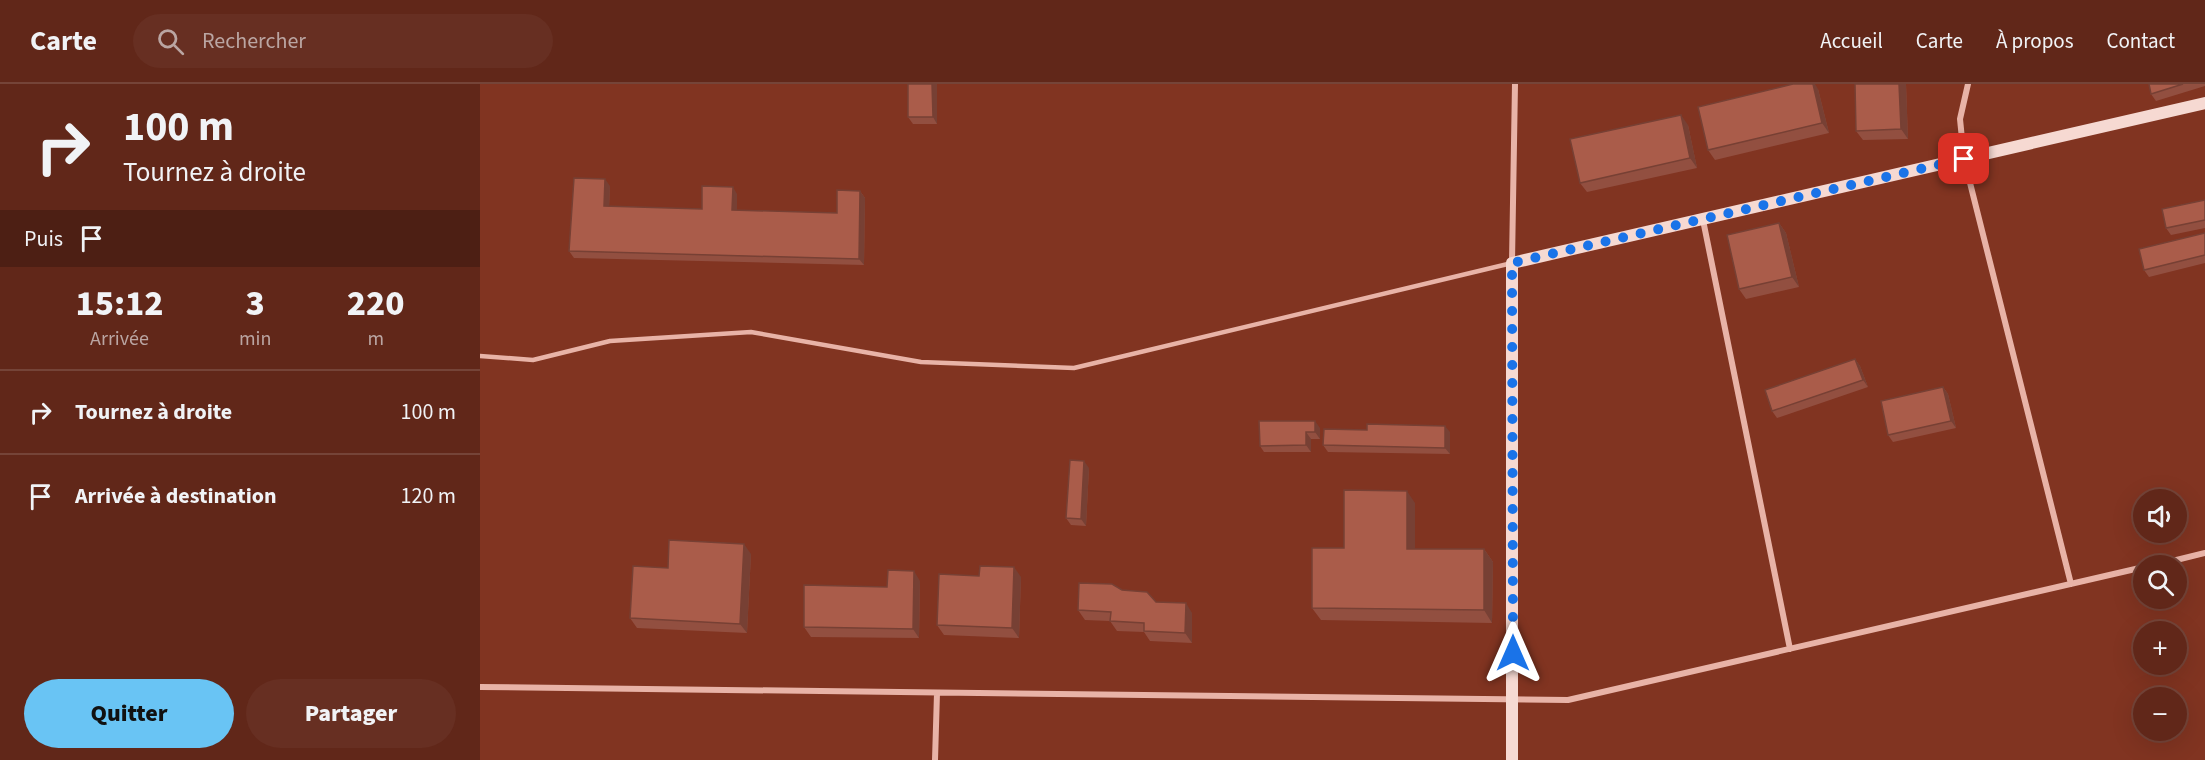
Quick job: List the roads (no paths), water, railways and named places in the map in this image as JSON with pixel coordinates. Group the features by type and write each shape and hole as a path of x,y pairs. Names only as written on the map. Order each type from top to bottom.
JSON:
{"street":[{"path":"1512,760 1512,263 1515,84"},
{"path":"1968,84 1960,119 1964,159 2071,584"},
{"path":"1512,263 2205,103"},
{"path":"1702,219 1790,649"},
{"path":"2187,557 2205,553"},
{"path":"480,687 1568,700 2133,570"},
{"path":"935,760 937,693"}],"lane":[{"path":"480,356 533,360 610,341 751,332 921,362 1074,368 1512,263"}]}
